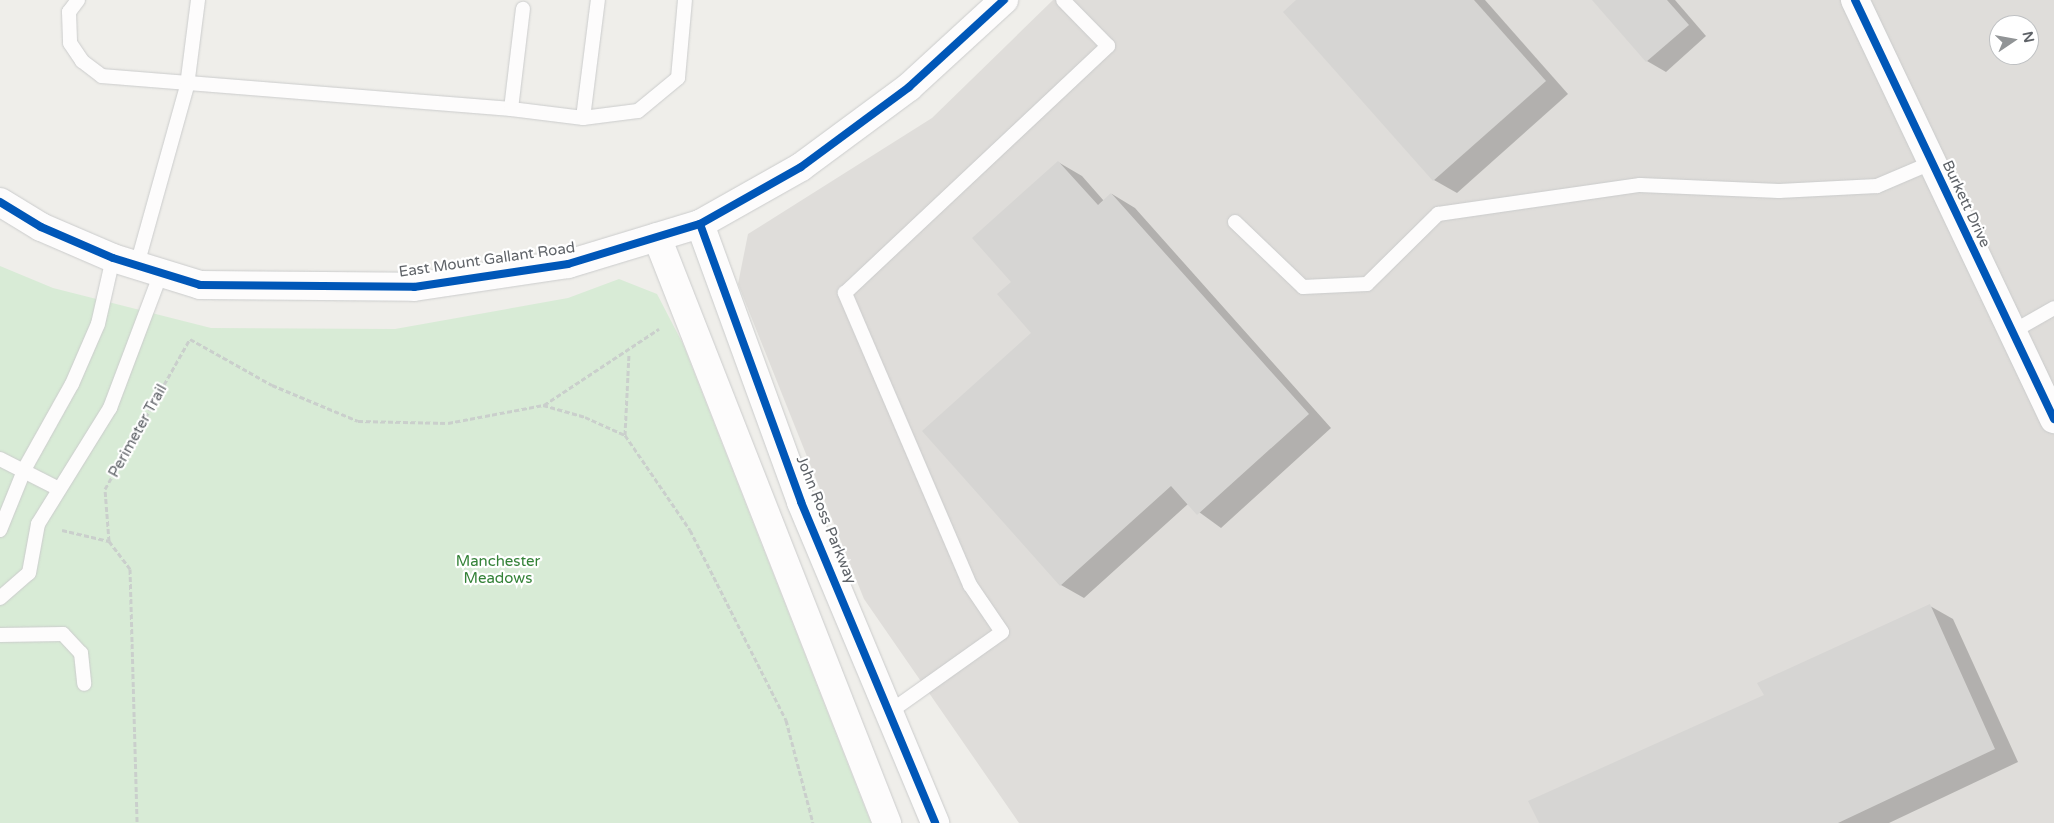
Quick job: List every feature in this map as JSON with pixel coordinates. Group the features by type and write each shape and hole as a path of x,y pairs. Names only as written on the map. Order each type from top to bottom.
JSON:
{"street":[{"name":"East Mount Gallant Road","path":"0,202 41,227 137,265 200,285 414,287 568,264 700,224 801,167 909,87 1004,0"},
{"name":"Burkett Drive","path":"1855,0 2054,419"},
{"name":"John Ross Parkway","path":"700,224 801,502 890,711 935,823"},
{"path":"657,237 684,310 887,823"}],"lane":[{"path":"78,0 69,12 70,43 82,61 102,76 187,86 511,109 583,118 638,110 678,78 685,0"},
{"path":"0,598 29,573 38,524 56,488 110,408 137,265 187,86 198,0"},
{"path":"583,118 598,0"},
{"path":"890,711 1002,632 970,586 845,293 1108,46 1063,0"},
{"path":"511,109 523,9"},
{"path":"1235,222 1303,287 1367,284 1438,214 1640,185 1779,191 1877,186 1931,163"},
{"path":"0,530 25,468 72,384 98,324 137,265"},
{"path":"2012,332 2054,308"},
{"path":"0,459 25,468 56,488"},
{"path":"0,635 63,634 80,653 84,684"}],"path":[{"path":"543,406 629,353 684,310"},
{"path":"625,435 629,353"},
{"path":"543,406 585,417 625,435 690,530 786,720 813,823"},
{"path":"38,524 109,541 130,569 137,823"}],"shaded area":[{"path":"1053,0 2054,0 2054,823 1019,823 864,599 738,284 748,234 932,118"}],"green space":[{"name":"Manchester Meadows","path":"0,266 53,288 211,328 395,329 568,298 619,279 657,294 683,344 871,823 0,823"}],"building":[{"path":"1296,0 1474,0 1546,81 1433,181 1283,12"},
{"path":"1592,0 1667,0 1689,25 1646,62"},
{"path":"1058,161 1098,205 1111,193 1309,414 1197,515 1171,486 1060,586 922,431 1031,333 997,294 1011,282 972,238"},
{"path":"1930,604 1995,749 1838,823 1539,823 1528,801 1764,695 1757,683"}],"cycle path":[{"path":"0,202 41,227 113,258 200,285 414,287 568,264 700,224 801,167 909,87 1004,0"},
{"path":"1855,0 2054,419"},
{"path":"700,224 801,502 935,823"}]}
